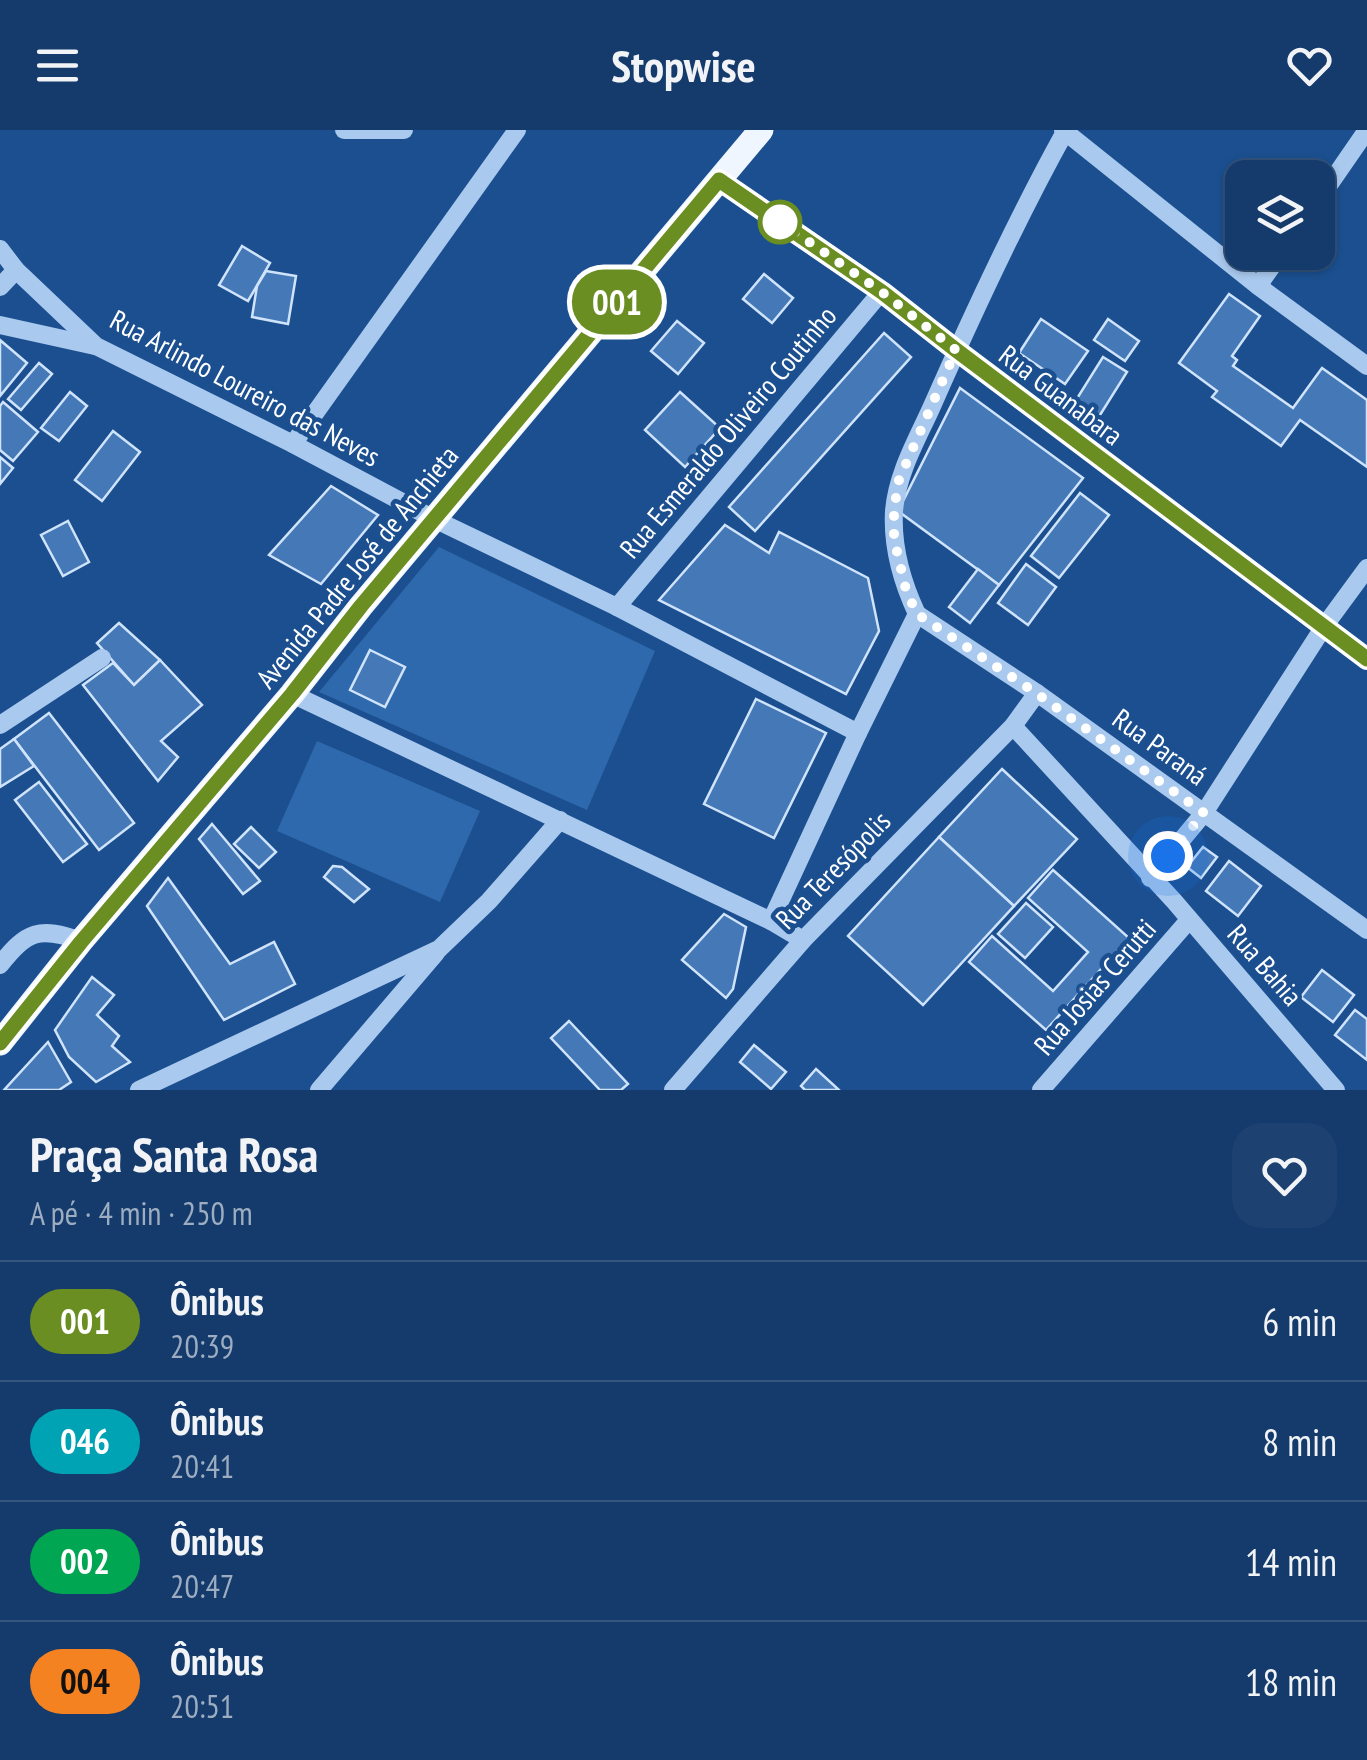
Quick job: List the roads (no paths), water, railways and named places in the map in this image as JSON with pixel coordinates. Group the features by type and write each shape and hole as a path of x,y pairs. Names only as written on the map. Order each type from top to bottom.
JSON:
{"main road":[{"name":"Avenida Padre José de Anchieta","path":"0,1044 81,942 761,130"}],"street":[{"path":"344,130 404,130"},
{"path":"293,444 517,130"},
{"path":"1335,176 1366,130"},
{"path":"771,921 917,614 906,590 894,539 899,480 956,350 1065,131 1258,286 1367,366"},
{"name":"Rua Guanabara","path":"719,180 882,292 1367,659"},
{"name":"Rua Arlindo Loureiro das Neves","path":"0,249 16,270 96,346 434,519"},
{"path":"0,287 16,270"},
{"path":"1258,286 1269,270"},
{"name":"Rua Esmeraldo Oliveiro Coutinho","path":"617,608 882,292"},
{"path":"0,325 96,346"},
{"path":"434,519 858,732"},
{"path":"1150,878 1204,813 1323,628 1367,568"},
{"name":"Rua Paraná","path":"917,614 1036,693 1367,930"},
{"path":"0,725 102,658"},
{"name":"Rua Teresópolis","path":"672,1090 802,940 1013,726 1036,693"},
{"path":"292,694 771,921 802,940"},
{"name":"Rua Bahia","path":"1013,726 1190,920 1336,1090"},
{"path":"319,1090 439,949 489,901 560,820"},
{"name":"Rua Josias Cerutti","path":"1041,1090 1190,920"},
{"path":"0,965 18,942 32,934 50,933 81,942"},
{"path":"140,1090 439,949"}]}
